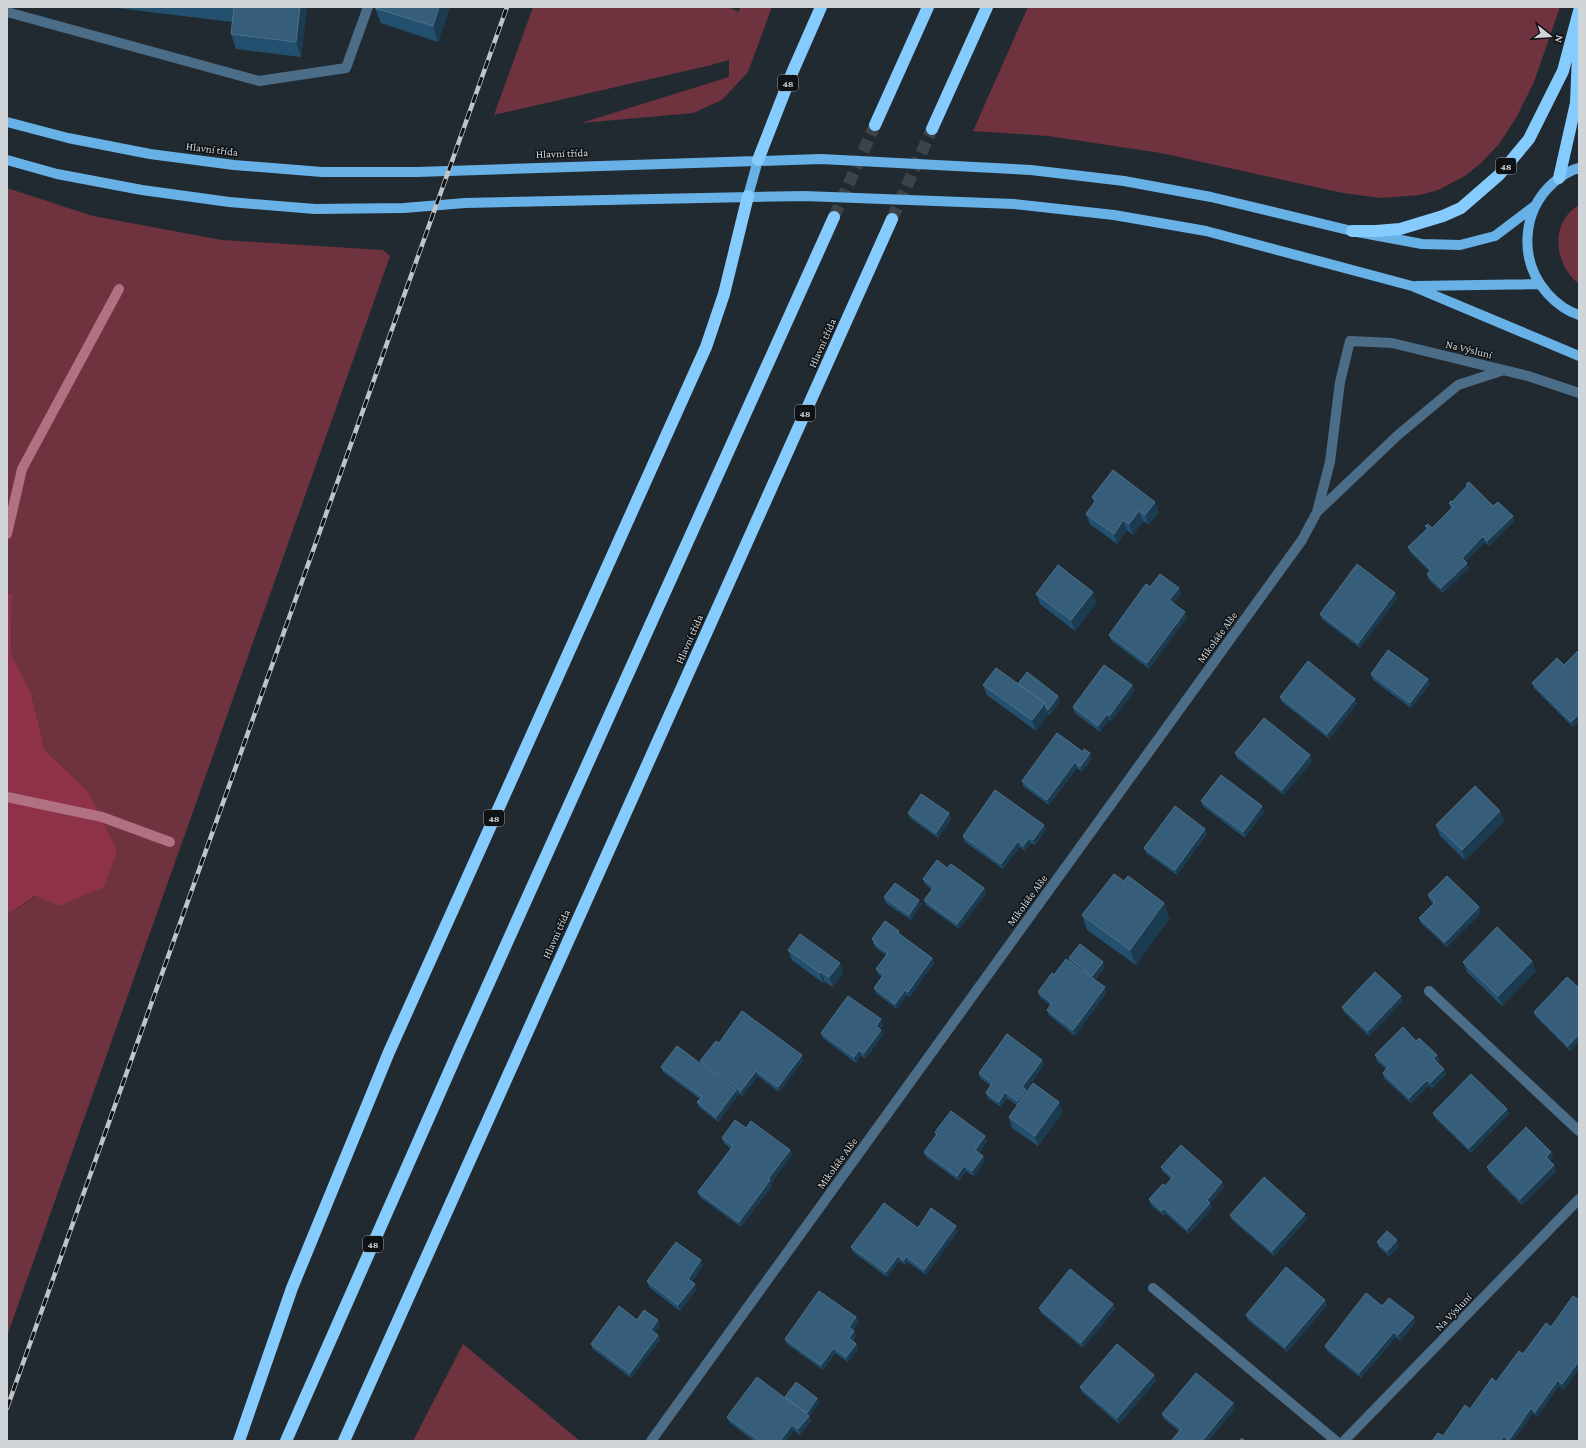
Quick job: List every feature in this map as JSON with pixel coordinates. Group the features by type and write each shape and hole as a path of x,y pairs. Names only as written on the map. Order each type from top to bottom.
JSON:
{"highway":[{"name":"48","path":"758,160 792,73 821,7"},
{"path":"875,125 928,7"},
{"path":"932,129 987,7"},
{"name":"48","path":"1352,231 1400,229 1442,216 1461,208 1499,175 1529,139 1563,71 1579,11"},
{"path":"1559,178 1576,103 1579,24"},
{"name":"48","path":"239,1441 292,1288 389,1052 706,346 724,294 748,196"},
{"name":"48","path":"286,1441 460,1047 834,217"},
{"name":"Hlavní třída","path":"344,1441 509,1069 892,220"}],"main road":[{"name":"Hlavní třída","path":"7,122 68,138 150,154 234,165 322,172 417,172 821,159 1031,170 1124,181 1211,197 1352,231 1422,244 1460,245 1495,236 1536,205"},
{"path":"7,160 57,174 134,188 229,202 315,209 404,208 465,203 804,196 1014,204 1114,215 1206,231 1412,286 1579,356"},
{"name":"48","path":"748,196 758,160"},
{"path":"1579,168 1559,178 1546,190 1536,205 1528,224 1526,245 1530,266 1540,284 1555,301 1579,315"},
{"path":"1412,286 1540,284"}],"street":[{"path":"7,12 259,81 346,68 368,7"},
{"name":"Na Výsluní","path":"1350,341 1392,342 1504,370 1579,393"},
{"name":"Mikoláše Alše","path":"651,1441 1302,540 1317,512 1330,462 1340,382 1350,341"},
{"path":"1317,512 1398,435 1458,385 1504,370"},
{"path":"1429,991 1579,1131"},
{"name":"Na Výsluní","path":"1344,1441 1579,1199"},
{"path":"1153,1288 1336,1441"}],"shaded area":[{"path":"533,7 729,7 738,12 741,7 772,7 748,72 722,100 693,113 581,123 729,77 729,60 494,115"},
{"path":"1028,7 1560,7 1534,82 1516,118 1499,144 1481,163 1465,176 1438,190 1420,195 1381,198 1343,193 1161,153 1048,136 973,131"},
{"path":"7,188 93,216 222,240 383,250 390,256 7,1336 7,915 36,896 59,906 88,791 45,750 31,692 11,654 12,594 7,593"},
{"path":"1579,205 1579,284 1564,266 1558,244 1559,233 1563,222 1569,213"},
{"path":"7,593 12,594 11,654 31,692 45,750 88,791 117,851 104,887 59,906 35,896 7,915"},
{"path":"463,1344 580,1441 413,1441"}],"building":[{"path":"234,7 300,7 296,42 231,34"},
{"path":"439,7 433,26 375,8"},
{"path":"1113,470 1155,502 1145,515 1139,511 1129,524 1123,520 1114,534 1086,514 1096,500 1092,497"},
{"path":"1469,482 1493,506 1498,502 1513,516 1487,541 1483,536 1462,558 1467,563 1441,588 1427,574 1431,570 1408,547 1428,528 1425,526 1428,524 1432,528 1453,507 1449,503 1451,501 1452,502"},
{"path":"1357,564 1395,593 1358,643 1320,614"},
{"path":"1058,565 1093,592 1071,620 1036,594"},
{"path":"1160,574 1179,588 1169,600 1185,612 1147,663 1109,635 1146,584 1150,587"},
{"path":"1388,650 1428,679 1410,703 1371,674"},
{"path":"1579,650 1579,714 1571,722 1532,683 1557,658 1564,665"},
{"path":"1308,661 1355,699 1327,734 1280,697"},
{"path":"1104,665 1132,685 1109,716 1107,714 1098,726 1073,707"},
{"path":"996,668 1045,703 1032,720 983,685"},
{"path":"1027,672 1058,696 1048,710 1045,703 1018,684"},
{"path":"1264,718 1310,755 1282,790 1235,753"},
{"path":"1057,733 1083,752 1084,749 1090,753 1080,767 1075,762 1047,800 1022,781"},
{"path":"1221,775 1262,806 1243,832 1201,801"},
{"path":"1475,786 1500,811 1462,850 1436,825"},
{"path":"995,790 1044,825 1033,840 1029,838 1023,846 1018,841 1001,864 963,836"},
{"path":"921,794 949,813 936,833 908,813"},
{"path":"1175,806 1205,829 1175,870 1144,848"},
{"path":"937,860 947,868 951,864 984,888 957,924 924,900 934,887 923,879"},
{"path":"1114,874 1124,881 1128,876 1164,903 1130,950 1082,915"},
{"path":"1447,876 1479,907 1445,942 1419,918 1435,902 1428,895"},
{"path":"895,883 919,900 909,915 884,897"},
{"path":"885,921 899,931 898,933 932,958 908,992 905,990 895,1004 874,988 884,974 876,969 888,953 874,943 875,941 872,939"},
{"path":"1497,927 1532,961 1498,996 1463,962"},
{"path":"800,934 840,963 829,977 821,972 820,973 788,950"},
{"path":"1080,944 1103,962 1092,976 1069,958"},
{"path":"1066,959 1105,987 1073,1030 1047,1010 1052,1003 1038,992 1052,973 1054,975"},
{"path":"1375,972 1401,996 1368,1031 1342,1007"},
{"path":"1567,977 1579,988 1579,1034 1568,1046 1534,1012"},
{"path":"848,996 881,1019 876,1026 881,1030 864,1053 859,1050 854,1057 821,1033"},
{"path":"742,1011 802,1055 778,1087 756,1071 741,1091 700,1061 716,1041 719,1043"},
{"path":"1403,1027 1416,1041 1419,1038 1437,1055 1433,1058 1444,1069 1430,1083 1427,1080 1409,1098 1383,1073 1388,1067 1375,1055"},
{"path":"1007,1034 1042,1060 1022,1087 1026,1090 1018,1101 1005,1092 999,1102 986,1093 992,1083 979,1073"},
{"path":"677,1046 736,1090 716,1117 697,1102 702,1097 661,1067"},
{"path":"1471,1074 1507,1109 1469,1148 1433,1113"},
{"path":"1033,1083 1059,1102 1035,1136 1009,1117"},
{"path":"951,1111 985,1136 975,1150 983,1156 972,1171 964,1166 957,1176 924,1152 937,1134 935,1132"},
{"path":"735,1120 746,1128 751,1121 790,1150 739,1222 698,1192 733,1146 722,1138"},
{"path":"1526,1127 1551,1152 1546,1157 1554,1165 1520,1199 1487,1167"},
{"path":"1181,1145 1222,1182 1207,1200 1210,1203 1187,1229 1164,1208 1162,1211 1149,1199 1163,1184 1165,1186 1173,1177 1161,1167"},
{"path":"1264,1177 1305,1214 1272,1251 1230,1215"},
{"path":"884,1203 918,1228 931,1208 956,1226 924,1270 906,1256 904,1260 898,1256 886,1272 851,1247"},
{"path":"1387,1231 1397,1240 1387,1251 1377,1242"},
{"path":"676,1242 701,1260 688,1279 695,1284 678,1305 647,1281"},
{"path":"1286,1267 1325,1300 1285,1347 1246,1315"},
{"path":"1070,1269 1113,1304 1081,1343 1039,1308"},
{"path":"819,1291 856,1317 849,1327 854,1331 849,1338 856,1344 846,1357 834,1348 821,1365 785,1339"},
{"path":"1366,1293 1382,1306 1389,1298 1414,1317 1398,1335 1394,1332 1359,1373 1325,1346"},
{"path":"1573,1296 1579,1300 1579,1361 1562,1384 1558,1380 1535,1412 1531,1408 1509,1440 1504,1436 1500,1441 1432,1441 1438,1433 1443,1436 1465,1405 1470,1409 1492,1378 1496,1382 1519,1351 1523,1354 1546,1323 1551,1327"},
{"path":"619,1306 637,1320 644,1310 658,1320 651,1330 658,1335 630,1373 591,1344"},
{"path":"1117,1344 1154,1375 1117,1418 1080,1387"},
{"path":"1196,1373 1233,1403 1202,1441 1171,1441 1181,1429 1162,1414"},
{"path":"757,1377 809,1416 798,1429 792,1425 780,1441 760,1441 727,1417"},
{"path":"796,1382 817,1398 807,1413 785,1397"}],"waterway":[{"path":"7,534 22,469 119,289"},
{"path":"7,797 102,817 170,842"}],"tunnel":[{"path":"834,217 875,125"},
{"path":"892,219 932,129"}],"railway":[{"path":"7,1408 507,7"}]}
